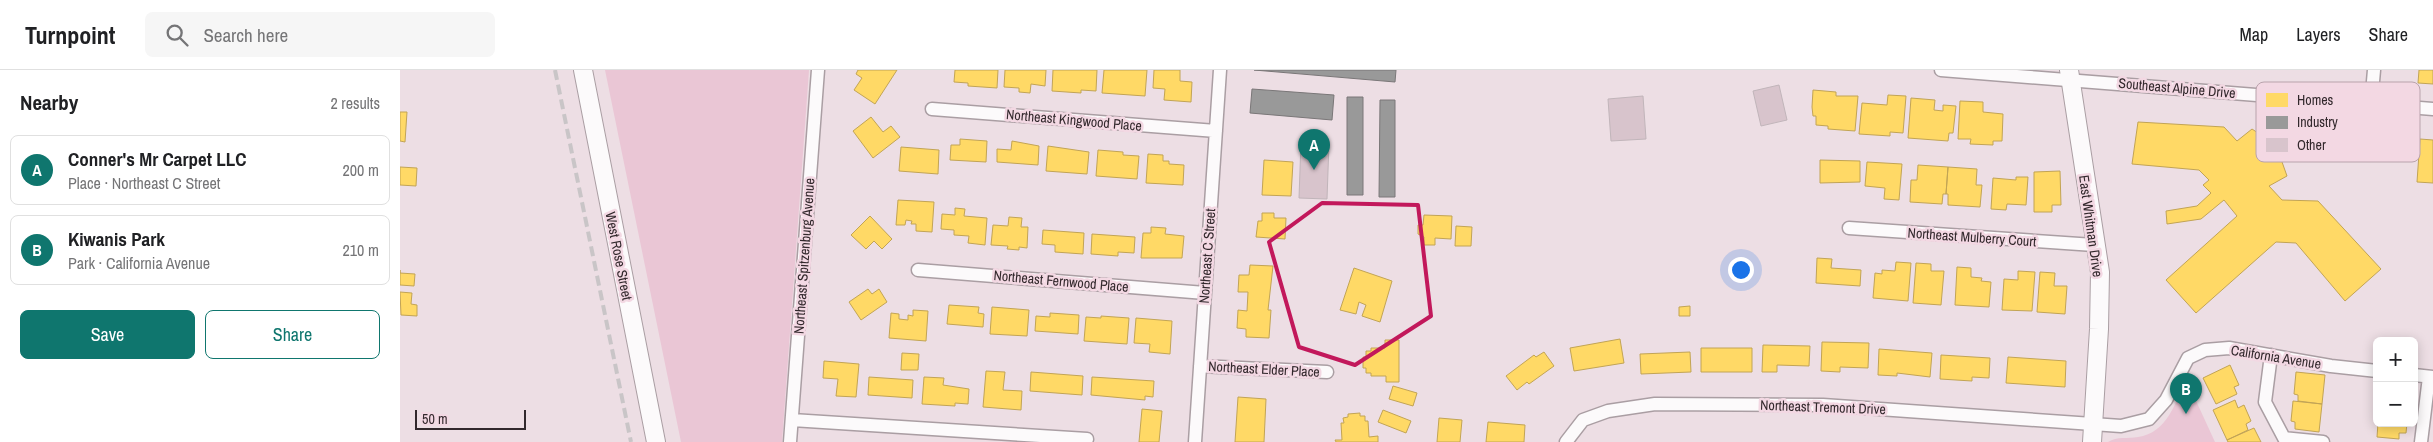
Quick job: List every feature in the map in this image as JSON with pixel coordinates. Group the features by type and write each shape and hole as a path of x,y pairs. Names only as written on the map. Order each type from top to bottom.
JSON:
{"main road":[{"name":"West Rose Street","path":"583,70 656,442"},
{"name":"East Whitman Drive","path":"2069,75 2094,245 2100,272 2100,320 2092,442"}],"street":[{"name":"Northeast Spitzenburg Avenue","path":"790,442 818,70"},
{"name":"Northeast C Street","path":"1195,442 1220,70"},
{"name":"Southeast Alpine Drive","path":"1941,70 2069,75 2256,93"},
{"name":"Northeast Kingwood Place","path":"932,108 1216,131"},
{"name":"Southeast Alpine Drive","path":"2420,109 2433,110"},
{"name":"Northeast Mulberry Court","path":"1850,228 2094,245"},
{"name":"Northeast Fernwood Place","path":"918,270 1205,293"},
{"name":"California Avenue","path":"2093,423 2120,426 2149,419 2166,400 2188,358 2204,350 2229,348 2331,366 2373,371"},
{"path":"2271,356 2265,402 2284,438 2323,442"},
{"name":"Northeast Elder Place","path":"1200,366 1327,372"},
{"path":"2418,375 2431,377 2421,442"},
{"name":"Northeast Tremont Drive","path":"1566,442 1582,420 1608,411 1655,404 1823,405 2093,423"},
{"path":"792,420 1035,439 1087,439"}],"highlighted area":[{"path":"1322,203 1418,205 1431,316 1355,365 1299,347 1269,242"}],"shaded area":[{"path":"605,70 809,70 782,442 681,442"},
{"path":"2186,379 2215,442 2108,442 2119,438 2138,437 2156,429 2169,415"}],"building: Homes":[{"path":"858,70 897,70 875,104 854,90 862,78 856,74"},
{"path":"955,70 998,70 997,88 968,86 968,83 954,82"},
{"path":"1005,70 1046,70 1045,86 1031,84 1030,93 1019,92 1019,88 1004,87"},
{"path":"1053,70 1097,70 1096,91 1081,90 1081,93 1052,91"},
{"path":"1104,70 1147,70 1145,96 1102,93"},
{"path":"1154,70 1180,70 1180,81 1192,82 1191,102 1164,100 1165,89 1153,88"},
{"path":"2419,70 2433,70 2433,84 2418,82"},
{"path":"1813,90 1836,92 1836,96 1858,96 1855,131 1828,129 1828,126 1816,125 1816,116 1813,116 1812,107"},
{"path":"1888,95 1906,96 1903,133 1890,132 1890,136 1859,134 1862,103 1887,105"},
{"path":"1911,98 1935,100 1934,110 1943,111 1943,105 1956,106 1953,133 1949,133 1948,141 1908,138"},
{"path":"1960,101 1983,102 1983,112 2003,114 2002,141 1993,141 1993,145 1970,144 1971,139 1958,139"},
{"path":"400,112 407,112 405,142 400,141"},
{"path":"871,117 883,132 891,126 900,137 873,158 853,131"},
{"path":"2138,122 2224,127 2237,141 2252,129 2256,132 2256,162 2282,162 2287,176 2269,186 2282,200 2318,201 2381,269 2345,301 2296,243 2276,242 2196,313 2166,280 2237,216 2224,200 2201,219 2167,224 2166,211 2197,206 2211,193 2203,185 2209,180 2199,170 2132,164"},
{"path":"960,139 987,141 986,162 950,160 951,145 960,145"},
{"path":"2420,139 2433,140 2433,183 2417,182 2418,162 2420,162"},
{"path":"1012,141 1039,146 1038,165 997,162 997,149 1011,150"},
{"path":"1048,146 1089,152 1087,174 1046,171"},
{"path":"901,147 939,150 938,174 899,171"},
{"path":"1098,150 1123,152 1123,155 1139,156 1137,179 1096,176"},
{"path":"1148,154 1163,155 1163,161 1169,161 1169,164 1184,165 1183,185 1146,183"},
{"path":"1264,160 1293,162 1291,196 1262,195"},
{"path":"1820,160 1860,161 1860,182 1820,183"},
{"path":"1867,162 1902,164 1899,200 1884,199 1885,188 1865,186"},
{"path":"1918,165 1948,167 1946,194 1943,194 1942,204 1910,202 1911,180 1917,180"},
{"path":"400,167 417,168 416,186 400,185"},
{"path":"1948,167 1977,169 1976,185 1982,185 1980,207 1948,205 1948,194 1946,194"},
{"path":"2060,171 2061,205 2052,205 2052,212 2034,212 2034,172"},
{"path":"2016,177 2028,177 2026,205 2007,204 2006,210 1991,209 1993,178 2016,180"},
{"path":"898,200 934,202 932,232 916,231 916,224 911,224 912,221 906,220 905,225 896,225"},
{"path":"955,208 965,209 964,216 987,218 985,245 968,243 969,236 954,235 954,230 941,229 942,214 955,215"},
{"path":"1262,213 1274,213 1274,218 1286,218 1285,239 1256,237 1258,221 1262,221"},
{"path":"1424,215 1452,216 1451,239 1435,238 1435,245 1424,245 1424,237 1418,234 1418,225 1423,225"},
{"path":"870,216 892,239 882,249 874,241 866,249 851,235"},
{"path":"1009,217 1022,218 1021,227 1028,227 1027,248 1019,247 1019,250 1007,249 1008,246 991,245 993,225 1008,226"},
{"path":"1456,226 1472,227 1471,246 1455,246"},
{"path":"1151,227 1166,228 1165,234 1184,236 1182,258 1141,258 1143,233 1151,233"},
{"path":"1043,230 1084,233 1083,254 1055,252 1055,245 1042,244"},
{"path":"1092,234 1135,237 1134,253 1118,252 1118,256 1091,254"},
{"path":"1817,258 1832,259 1831,268 1861,270 1860,286 1816,283"},
{"path":"1896,262 1911,263 1908,301 1873,298 1875,273 1882,274 1882,270 1895,271"},
{"path":"1916,263 1931,264 1931,271 1944,271 1941,305 1913,303"},
{"path":"1250,265 1273,266 1268,310 1271,310 1269,338 1246,337 1246,329 1237,328 1238,310 1247,311 1248,292 1238,292 1239,275 1249,275"},
{"path":"1957,267 1971,268 1971,277 1982,278 1981,281 1991,282 1989,307 1955,305"},
{"path":"1354,268 1392,281 1380,322 1362,316 1366,305 1359,302 1356,314 1340,310"},
{"path":"2018,271 2035,272 2032,311 2002,310 2004,279 2018,280"},
{"path":"2040,272 2055,273 2054,286 2067,286 2065,314 2037,312"},
{"path":"400,273 415,274 414,286 400,285"},
{"path":"868,289 872,294 879,289 887,302 861,320 849,302"},
{"path":"400,292 412,293 411,304 417,305 417,316 401,315"},
{"path":"949,305 979,307 978,313 984,314 983,327 947,324"},
{"path":"1690,306 1690,316 1679,316 1679,307"},
{"path":"992,307 1029,310 1027,336 990,334"},
{"path":"913,310 928,311 926,341 889,338 891,313 899,314 899,319 908,320 908,315 913,316"},
{"path":"1050,313 1079,315 1078,334 1035,331 1036,316 1050,317"},
{"path":"1101,316 1129,318 1127,344 1084,341 1086,317 1101,318"},
{"path":"1136,318 1172,321 1170,354 1149,352 1150,344 1134,343"},
{"path":"1620,339 1624,363 1574,371 1570,348"},
{"path":"1385,340 1399,340 1399,382 1386,382 1386,376 1371,376 1371,373 1366,373 1366,368 1363,368 1363,357 1366,357 1366,351 1371,351 1371,348 1385,348"},
{"path":"1822,342 1869,343 1868,368 1840,367 1840,372 1821,371"},
{"path":"1763,345 1810,346 1809,366 1777,365 1777,372 1762,372"},
{"path":"1701,348 1752,348 1752,372 1701,372"},
{"path":"1879,349 1932,353 1930,377 1897,373 1897,376 1878,375"},
{"path":"1544,352 1554,366 1517,390 1506,376 1534,355 1536,357"},
{"path":"1690,352 1691,372 1641,374 1640,354"},
{"path":"902,353 919,354 918,370 901,370"},
{"path":"1941,355 1990,358 1989,378 1972,377 1972,381 1940,379"},
{"path":"2008,357 2066,361 2065,387 2006,383"},
{"path":"824,361 859,364 856,397 836,396 838,379 823,378"},
{"path":"2230,365 2239,385 2234,387 2237,394 2216,404 2203,378"},
{"path":"986,371 1005,372 1003,390 1022,391 1021,410 983,407"},
{"path":"1031,372 1083,376 1082,395 1030,391"},
{"path":"2296,372 2325,375 2322,404 2298,401 2298,395 2294,394"},
{"path":"869,377 913,380 912,398 868,395"},
{"path":"924,377 944,378 943,385 969,389 968,404 955,403 955,406 922,404"},
{"path":"1092,377 1154,381 1153,397 1145,396 1145,400 1091,395"},
{"path":"1393,386 1417,393 1413,406 1389,399"},
{"path":"1238,397 1266,399 1264,442 1235,442"},
{"path":"2235,400 2238,408 2244,405 2251,421 2246,424 2248,430 2227,440 2213,410"},
{"path":"2293,401 2322,404 2319,432 2295,429 2295,422 2291,421"},
{"path":"1142,409 1162,411 1159,442 1139,442"},
{"path":"1383,410 1411,421 1406,433 1378,422"},
{"path":"1360,413 1360,416 1365,416 1365,421 1368,421 1369,437 1378,436 1378,442 1336,442 1335,440 1342,440 1341,423 1344,423 1343,418 1348,417 1348,414"},
{"path":"1439,418 1462,420 1460,442 1437,442"},
{"path":"1488,422 1525,425 1524,442 1486,442"},
{"path":"2378,427 2407,427 2406,433 2399,433 2399,439 2377,437"},
{"path":"2254,428 2261,442 2228,442 2227,440"}],"building: Industry":[{"path":"1254,70 1396,70 1395,82"},
{"path":"1252,89 1334,95 1332,120 1250,113"},
{"path":"1347,97 1363,97 1363,195 1347,195"},
{"path":"1380,100 1395,100 1395,197 1379,197"}],"building: Other":[{"path":"1779,85 1787,120 1761,126 1753,91"},
{"path":"1643,96 1646,139 1611,141 1608,99"},
{"path":"1301,142 1329,143 1327,199 1299,198"}],"railway":[{"path":"555,70 631,442"}],"place":[{"name":"Conner's Mr Carpet LLC","path":"1314,170"},
{"name":"Kiwanis Park","path":"2186,414"}]}
